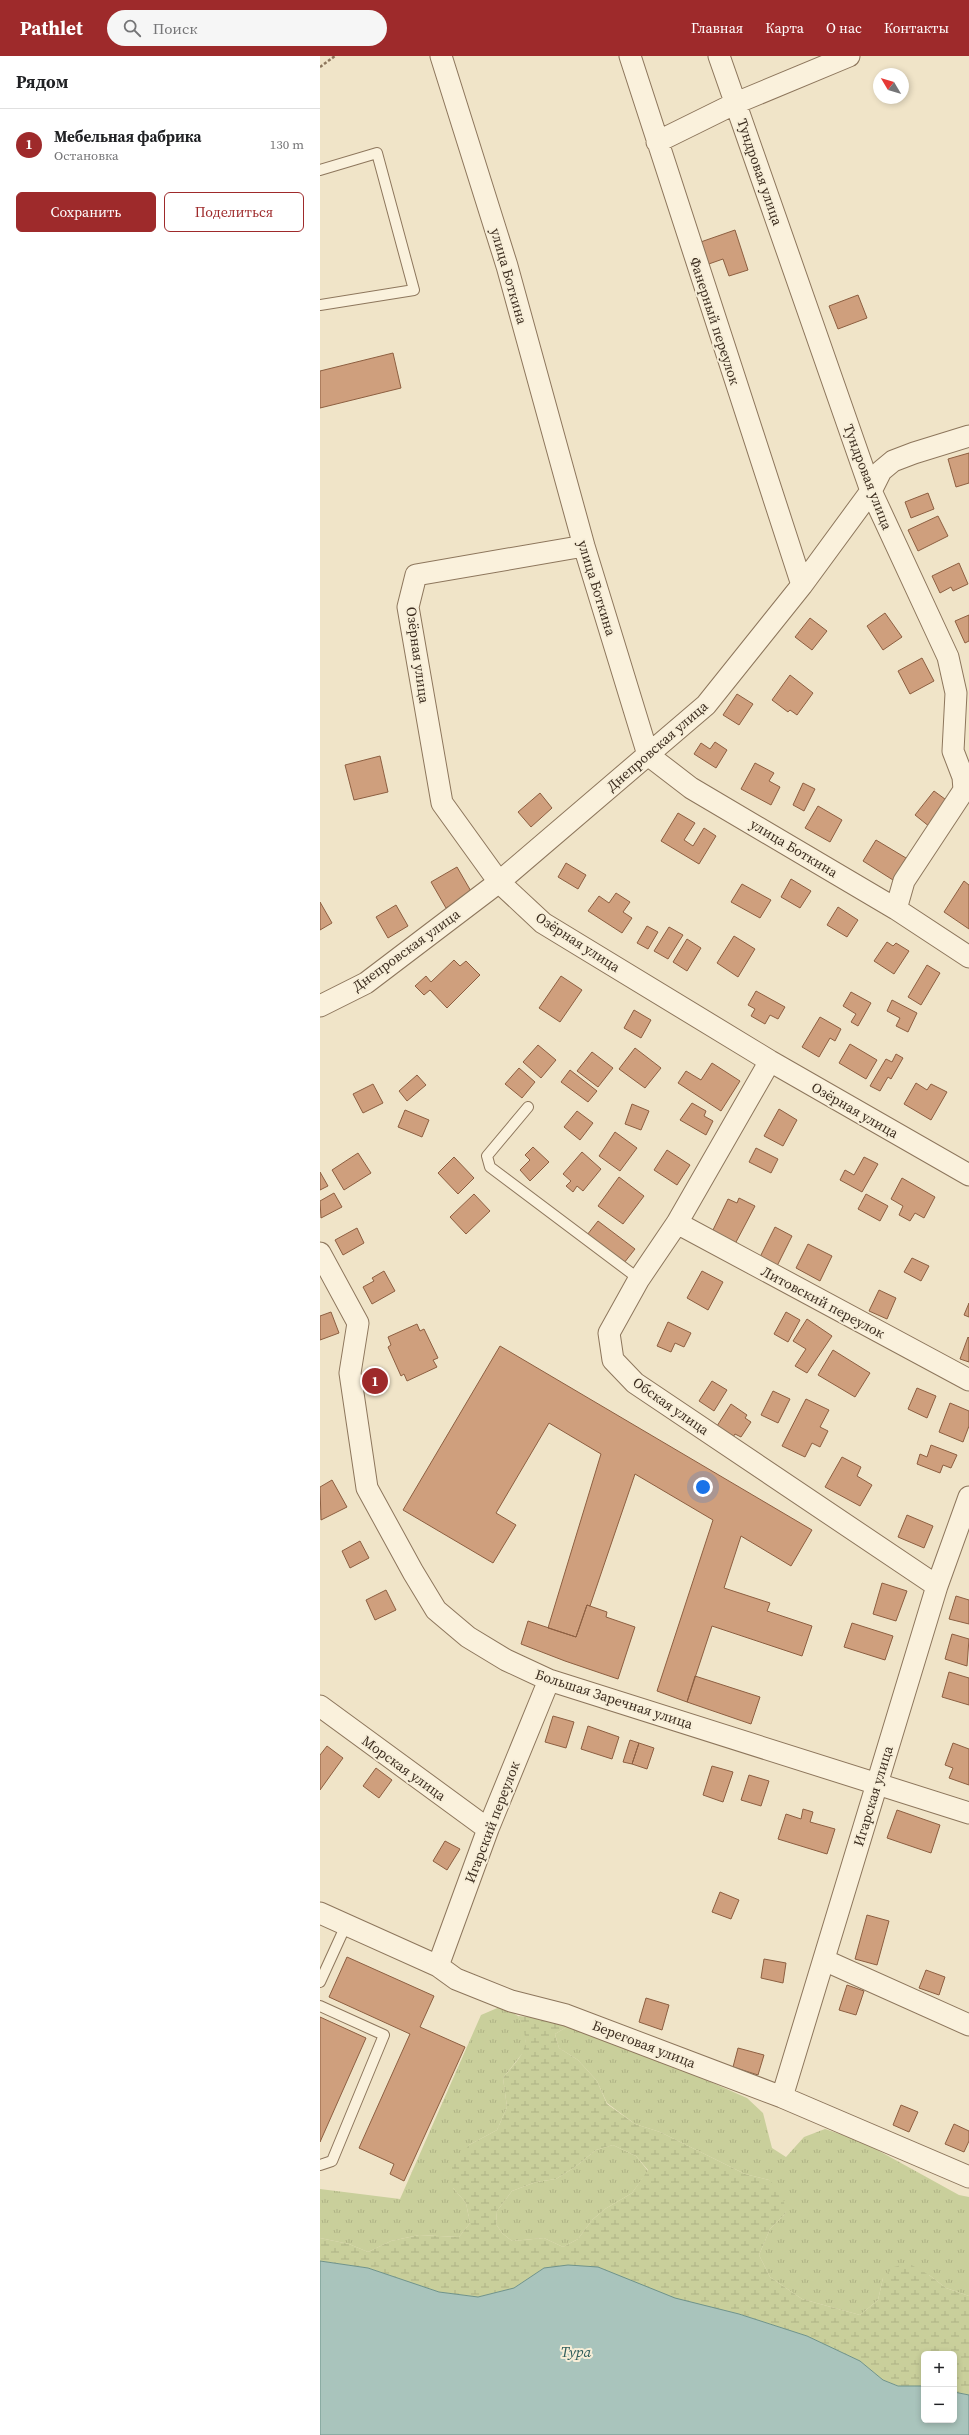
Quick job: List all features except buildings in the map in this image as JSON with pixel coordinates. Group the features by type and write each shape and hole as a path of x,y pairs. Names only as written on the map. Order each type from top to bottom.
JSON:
{"street":[{"name":"улица Боткина","path":"441,56 507,266 584,546 648,755 691,788 896,909 969,957"},
{"name":"Фанерный переулок","path":"630,56 802,585"},
{"name":"Тундровая улица","path":"719,56 871,491 948,657 956,693 953,750 963,776 964,790 904,881 896,909"},
{"path":"657,142 736,104 849,56"},
{"name":"Днепровская улица","path":"320,1006 366,983 499,882 706,705 802,585 871,491 881,471 893,461 914,452 969,436"},
{"name":"Озёрная улица","path":"584,546 416,575 408,607 442,803 499,882 544,923 770,1061 969,1175"},
{"name":"Обская улица","path":"770,1061 677,1223 639,1279 609,1333 613,1360 635,1382 937,1586"},
{"name":"Литовский переулок","path":"677,1223 969,1380"},
{"name":"Большая Заречная улица","path":"320,1253 358,1323 350,1374 367,1488 413,1572 436,1610 468,1637 506,1660 549,1680 969,1813"},
{"name":"Игарская улица","path":"782,2097 937,1586 969,1496"},
{"name":"Игарский переулок","path":"438,1966 488,1829 549,1680"},
{"name":"Морская улица","path":"320,1706 488,1829"},
{"name":"Береговая улица","path":"320,1913 438,1966 456,1979 511,2001 566,2015 782,2097 969,2177"},
{"path":"824,1960 969,2025"}],"lane":[{"path":"320,170 377,153 414,290 320,305"},
{"path":"528,1107 487,1156 490,1167 639,1279"},
{"path":"320,1982 346,1925"},
{"path":"320,2006 384,2035 332,2161 320,2165"}],"path":[{"path":"320,67 335,56"}],"green space":[{"path":"502,2006 518,2016 526,2032 525,2050 503,2078 507,2107 497,2130 469,2145 453,2188 466,2203 470,2223 459,2237 419,2235 391,2241 368,2252 349,2244 320,2238 320,2189 400,2199 481,2015"},
{"path":"518,2016 541,2018 570,2025 555,2034 559,2048 578,2060 597,2081 607,2104 635,2124 660,2132 745,2174 769,2180 782,2192 786,2213 770,2229 759,2255 770,2277 802,2299 860,2315 878,2300 883,2278 894,2267 908,2263 929,2275 946,2288 969,2296 969,2395 957,2393 957,2351 921,2351 921,2386 899,2386 883,2380 860,2361 807,2336 739,2314 544,2268 514,2288 478,2297 439,2292 368,2268 320,2261 320,2238 349,2244 368,2252 391,2241 419,2235 459,2237 470,2223 466,2203 453,2188 452,2167 469,2145 497,2130 507,2107 503,2078 524,2050 525,2036","holes":["613,2145 636,2156 648,2170 632,2193 605,2209 592,2220 578,2239 563,2247 544,2238 512,2241 502,2233 496,2224 497,2211 512,2191 536,2182 556,2179 575,2167 596,2150"]},
{"path":"570,2025 591,2036 656,2058 747,2098 763,2113 772,2148 786,2157 804,2137 825,2129 861,2141 959,2195 969,2197 969,2296 946,2288 929,2275 883,2278 878,2300 860,2315 802,2299 770,2277 759,2255 770,2229 786,2213 769,2180 745,2174 660,2132 635,2124 607,2103 597,2081 578,2060 559,2048 555,2034"},
{"path":"613,2145 636,2156 648,2171 632,2193 605,2209 592,2220 578,2239 563,2247 544,2238 512,2241 502,2233 496,2224 497,2211 512,2191 536,2182 556,2179 575,2167 596,2150"}],"water":[{"name":"Тура","path":"320,2261 368,2268 439,2292 478,2297 514,2288 544,2268 568,2265 598,2267 675,2298 739,2314 807,2336 860,2361 883,2380 898,2386 921,2386 921,2423 957,2423 957,2393 969,2395 969,2435 320,2435"}],"place":[{"name":"Мебельная фабрика","path":"375,1381"}]}
